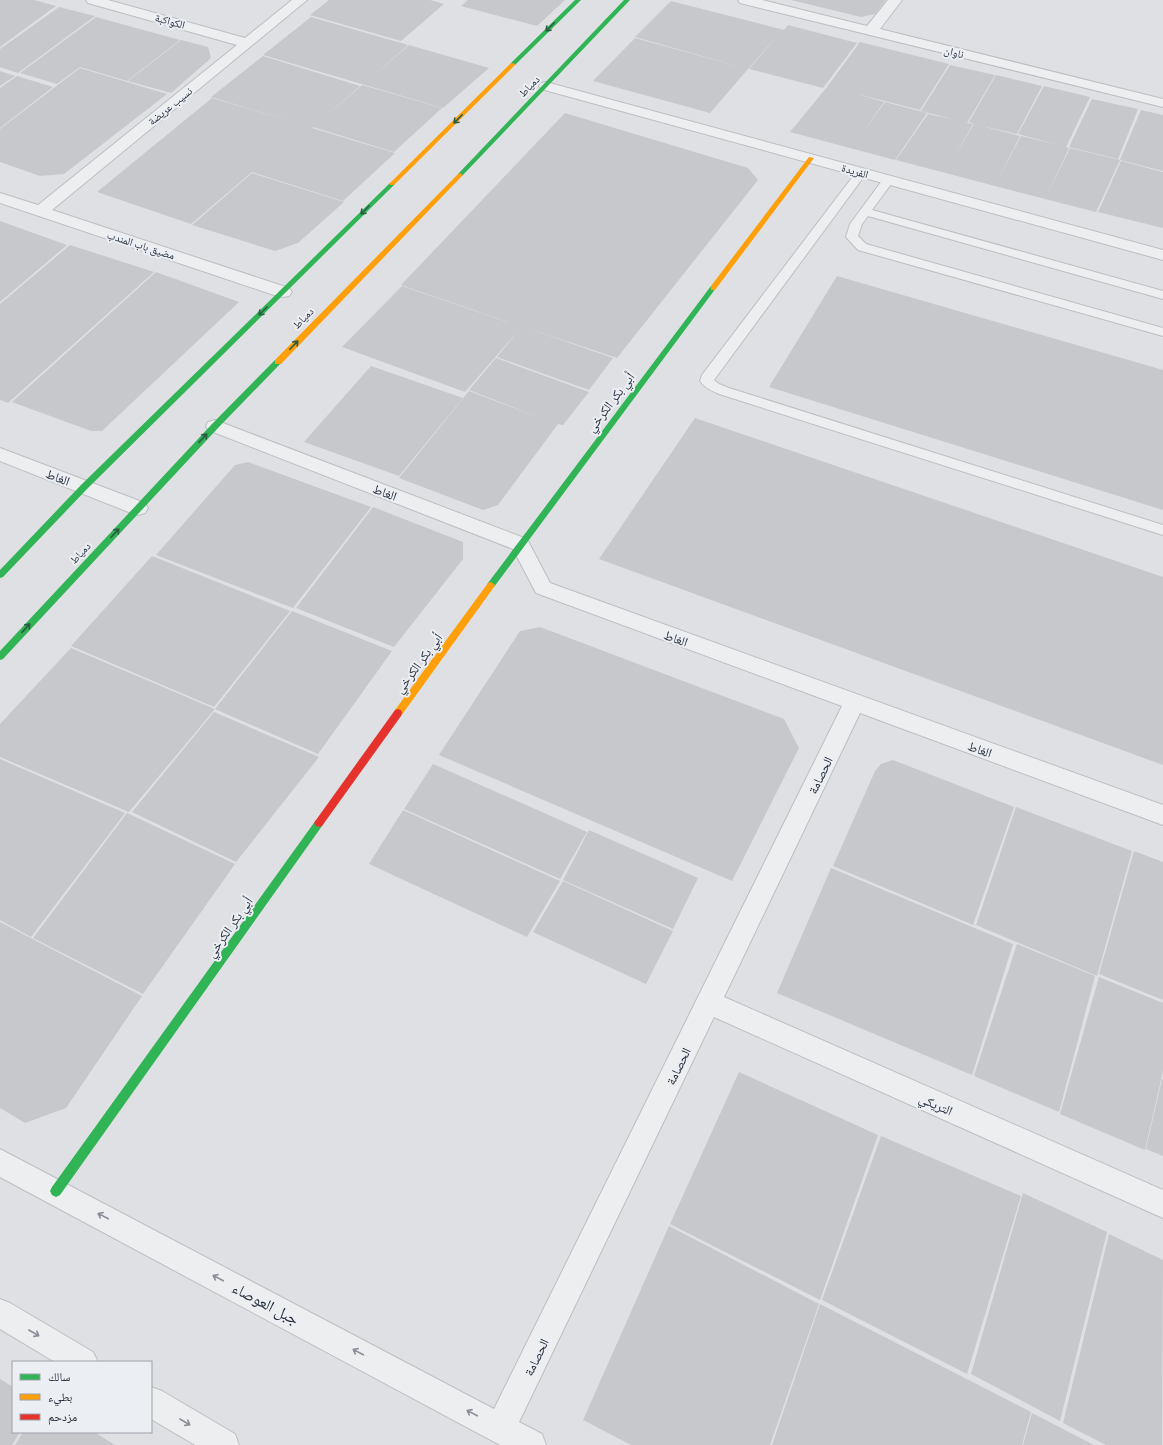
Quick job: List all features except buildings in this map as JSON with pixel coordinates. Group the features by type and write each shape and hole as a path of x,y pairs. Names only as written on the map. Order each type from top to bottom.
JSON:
{"street":[{"name":"الكواكبة","path":"92,0 247,43"},
{"name":"نسيب عريضة","path":"41,212 300,0"},
{"path":"0,575 84,487 578,0"},
{"name":"دمياط","path":"0,657 215,426 546,86 627,0"},
{"name":"ناوان","path":"745,0 1163,103"},
{"path":"870,32 895,0"},
{"name":"الفريدة","path":"546,86 1163,255"},
{"name":"أبي بكر الكرخي","path":"56,1191 520,544 811,158"},
{"name":"مضيق باب المندب","path":"0,198 282,292"},
{"name":"الغاط","path":"215,426 520,544 543,588 854,704 1163,815"},
{"name":"الغاط","path":"0,454 138,508"},
{"name":"الحصامة","path":"502,1428 854,704"},
{"name":"التريكي","path":"709,1003 1163,1204"},
{"name":"جبل العوصاء","path":"0,1162 502,1428 531,1445"},
{"path":"0,1313 81,1361"},
{"path":"152,1403 224,1445"}],"lane":[{"path":"861,173 707,378 707,381 714,387 724,391 1163,530"},
{"path":"888,180 856,224 852,237 862,247 1163,332"},
{"path":"866,212 1163,295"}],"traffic: fast":[{"path":"513,64 578,0"},
{"path":"460,175 627,0"},
{"path":"0,575 84,487 392,184"},
{"path":"491,585 713,288"},
{"path":"0,657 215,426 278,362"},
{"path":"56,1191 319,823"}],"traffic: slow":[{"path":"392,184 513,64"},
{"path":"713,288 811,158"},
{"path":"278,362 460,175"},
{"path":"398,713 491,585"}],"traffic: jam":[{"path":"319,823 398,713"}]}
